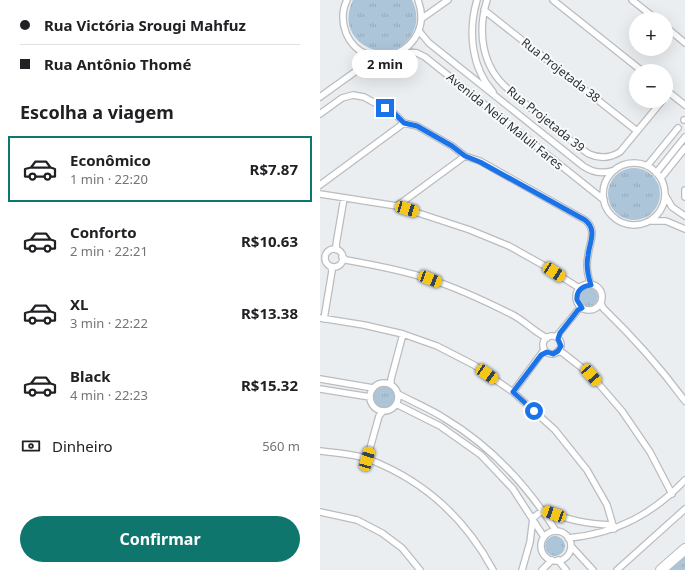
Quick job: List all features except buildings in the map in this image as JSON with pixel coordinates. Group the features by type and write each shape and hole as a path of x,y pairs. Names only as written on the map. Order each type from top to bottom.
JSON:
{"highway":[{"path":"661,570 685,549"}],"street":[{"path":"345,1 343,16 345,29 354,45 365,53 378,56 390,56 402,51 412,42 419,31 422,19 418,0"},
{"path":"422,19 448,0"},
{"path":"477,0 472,27 472,44 482,75 501,101"},
{"name":"Rua Projetada 39","path":"487,0 484,10 482,34 483,46 492,70 508,89 585,152 598,157 607,157 620,152 637,131"},
{"path":"553,0 633,64"},
{"path":"632,0 647,12"},
{"name":"Rua Projetada 38","path":"484,10 637,131"},
{"name":"Avenida Neid Maluli Fares","path":"419,31 429,43 588,169 598,172 610,172 615,170"},
{"path":"673,33 685,43"},
{"name":"Avenida Neid Maluli Fares","path":"402,51 412,51 425,58 604,200"},
{"path":"320,97 378,56"},
{"path":"320,114 342,98 353,95 364,97 395,114 404,123 417,126 452,146 465,156 480,162 589,223 592,232 587,257 588,279 582,287 577,300 580,308"},
{"path":"673,97 685,105"},
{"path":"637,131 656,108"},
{"path":"320,185 404,123"},
{"path":"647,166 678,128"},
{"path":"656,173 685,138"},
{"path":"660,178 685,148"},
{"path":"397,206 465,156"},
{"path":"648,222 657,215 663,206 665,189 660,178 647,166 639,164 625,165 615,170 606,184 604,200 608,211 620,222 637,225 654,221 666,221 685,229"},
{"path":"685,190 685,196"},
{"path":"320,194 397,206 470,230 509,246 582,287 600,290 602,296 600,306"},
{"path":"665,195 672,207 685,216"},
{"path":"335,248 344,198"},
{"path":"333,268 326,263 323,256 328,251 335,248"},
{"path":"335,248 341,253 343,259"},
{"path":"333,268 339,265 343,259"},
{"path":"343,259 384,267 430,279 474,296 515,316 546,339 558,336 580,308"},
{"path":"333,268 322,319 364,325 403,334 437,346 474,365 513,392 555,430 587,470 607,505 614,527"},
{"path":"580,308 592,310 600,306"},
{"path":"600,306 628,332 662,370 685,400"},
{"path":"389,382 403,334"},
{"path":"558,336 561,351 591,375 622,411 650,452 672,494"},
{"path":"513,392 544,352 543,346 546,339"},
{"path":"544,352 553,354 561,351"},
{"path":"320,379 373,388"},
{"path":"380,412 373,405 370,397 373,388 379,384 389,382"},
{"path":"389,382 398,394 445,418 488,448 521,481 543,510 556,531"},
{"path":"320,389 370,397"},
{"path":"380,412 390,409 396,404 398,394"},
{"path":"396,404 440,426 481,455 513,489 544,537"},
{"path":"367,459 380,412"},
{"path":"320,451 367,459 403,475 436,498 468,530 493,570"},
{"path":"543,568 552,559 567,555 570,542 578,537 614,527 644,515 672,494 685,480"},
{"path":"616,570 685,509"},
{"path":"543,510 565,519 614,527"},
{"path":"522,570 530,542 532,518 543,510"},
{"path":"320,512 357,520 382,533 402,548 420,570"},
{"path":"566,570 542,550 542,541 544,537 552,532 556,531 565,534 593,570"}],"green space":[{"path":"353,0 412,0 416,20 415,27 407,41 396,49 383,51 370,48 359,41 351,31 348,17"},
{"path":"634,168 648,172 656,180 660,194 656,208 648,216 634,220 620,216 612,208 608,194 612,180 620,172"},
{"path":"589,288 595,291 598,297 595,303 589,306 583,303 580,297 583,291"},
{"path":"384,386 392,389 395,397 392,405 384,408 376,405 373,397 376,389"},
{"path":"555,536 562,539 565,546 562,553 555,556 548,553 545,546 548,539"},
{"path":"685,553 685,570 666,570"}],"route":[{"path":"385,108 395,114 404,123 417,126 452,146 465,156 480,162 585,220 591,226 592,232 587,257 588,279 591,285 583,286 577,294 578,303 582,308 578,310 560,333 558,339 561,346 558,351 553,354 547,352 541,355 513,392 534,411"}]}
